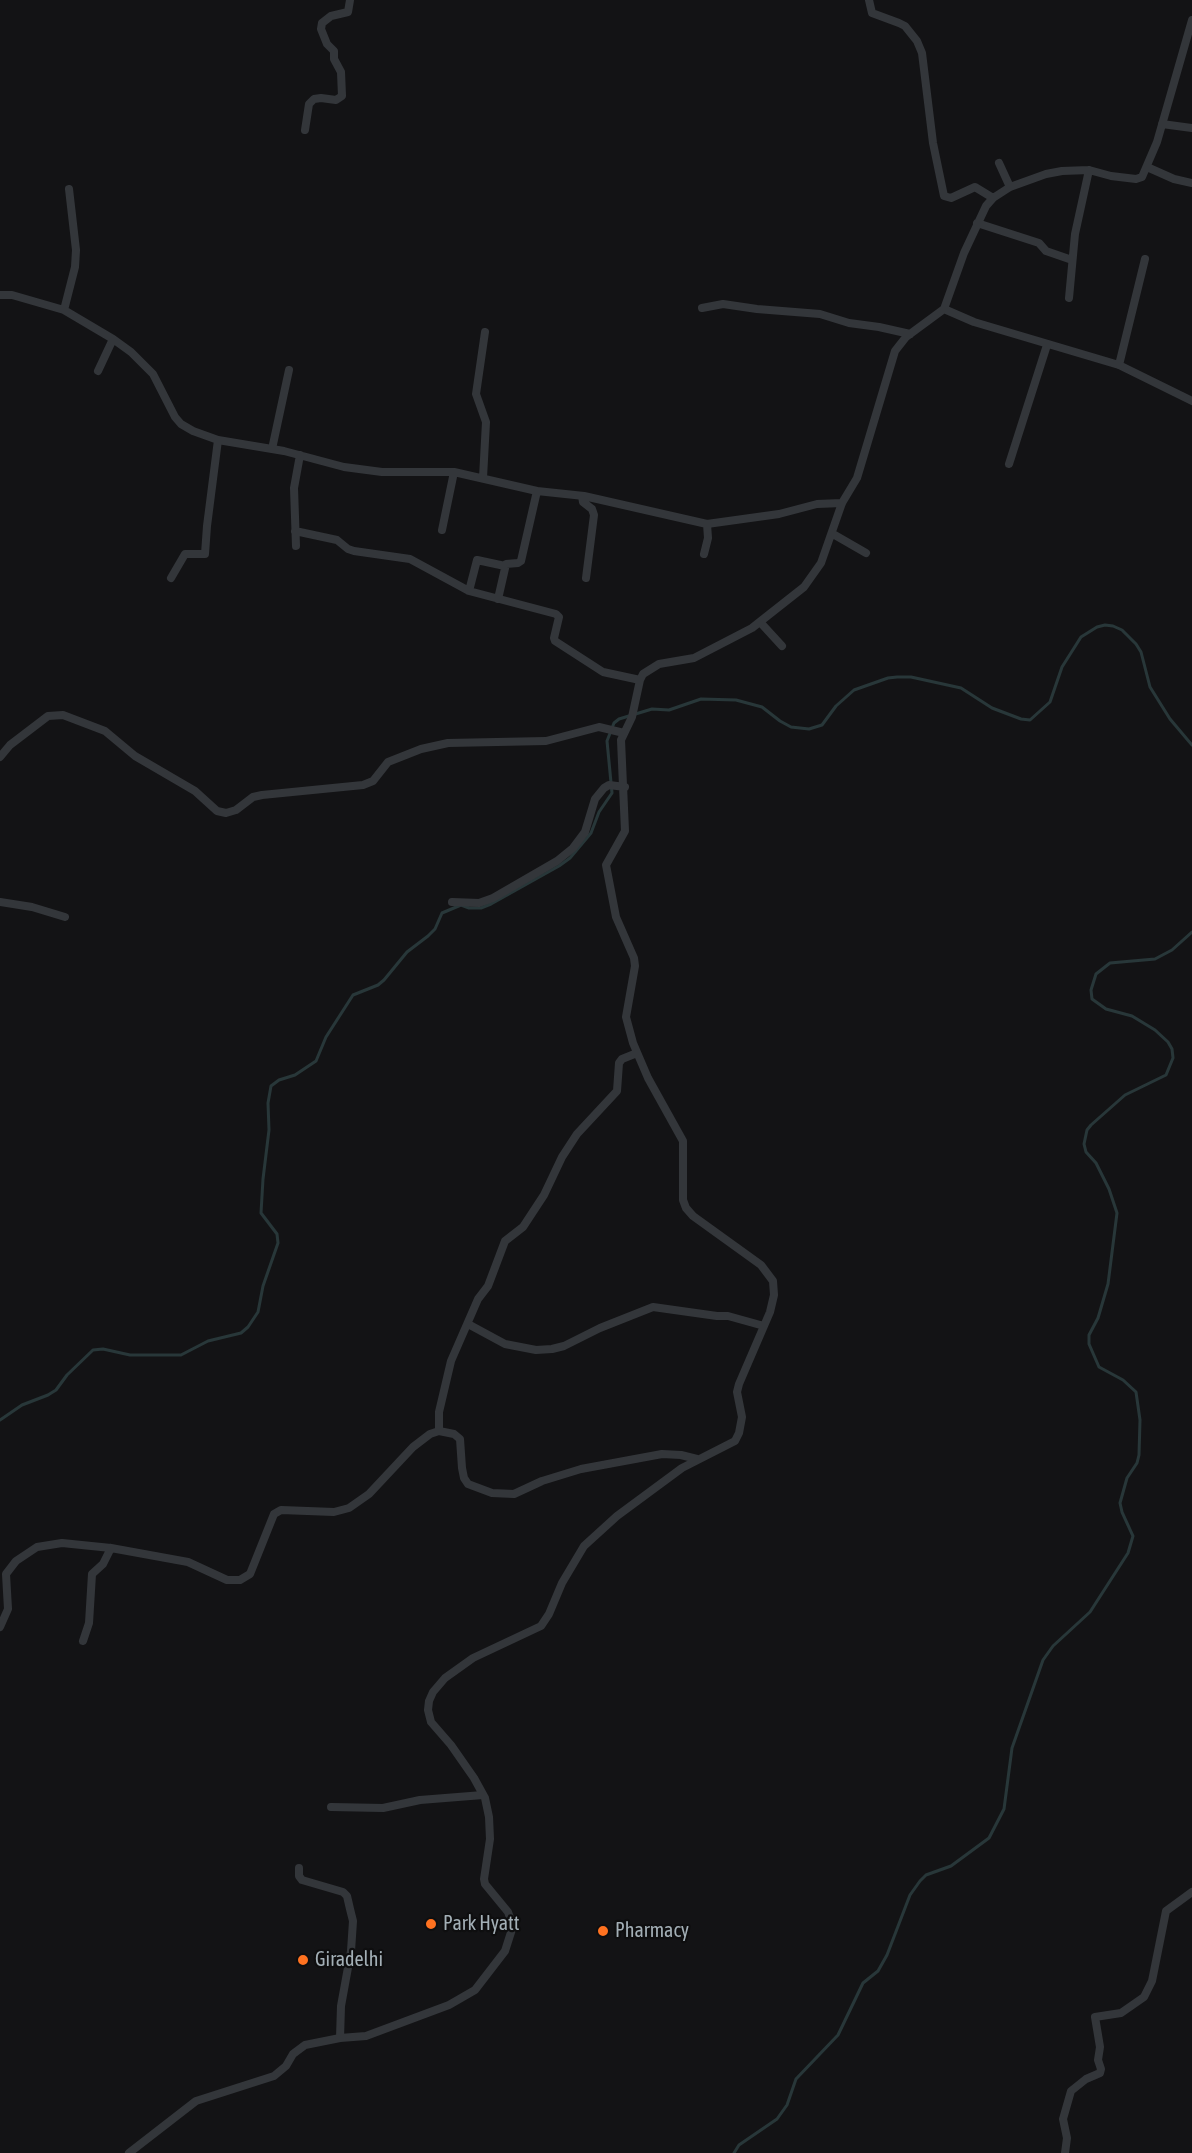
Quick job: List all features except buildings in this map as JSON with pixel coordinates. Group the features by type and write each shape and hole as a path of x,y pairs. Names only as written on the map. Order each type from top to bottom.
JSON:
{"street":[{"path":"304,130 309,104 314,99 336,100 342,96 341,72 334,59 334,51 327,44 321,23 331,16 348,12 350,0"},
{"path":"869,0 872,14 905,26 917,41 922,53 933,143 944,196 951,198 975,187 982,189 993,198"},
{"path":"129,2153 196,2101 274,2076 286,2066 293,2054 305,2045 340,2038 366,2036 449,2005 475,1990 505,1952 513,1926 508,1912 485,1884 490,1839 489,1817 483,1795 451,1745 431,1722 428,1710 434,1692 445,1678 472,1658 541,1626 549,1614 562,1583 584,1546 617,1516 682,1468 735,1441 742,1417 737,1392 739,1384 770,1312 774,1295 773,1281 761,1265 693,1216 686,1208 683,1200 683,1141 648,1078 626,1017 635,966 634,958 616,918 606,865 625,831 617,786 620,733 632,717 643,674 659,664 694,658 760,622 804,587 821,564 842,503 857,478 895,351 910,334 944,309 977,223 993,198 1010,187 1046,174 1062,171 1089,170 1112,176 1136,179 1142,177 1162,124 1192,20"},
{"path":"1162,124 1192,128"},
{"path":"999,163 1010,187"},
{"path":"1147,167 1174,179 1192,183"},
{"path":"1069,298 1075,234 1089,170"},
{"path":"64,310 75,267 76,250 69,189"},
{"path":"977,223 1039,243 1046,251 1072,260"},
{"path":"1119,365 1145,259"},
{"path":"0,295 64,310 113,339 131,352 153,374 174,417 181,424 218,441 272,449 370,471 453,472 537,491 582,496 707,524 779,514 818,504 842,503"},
{"path":"702,308 723,304 820,314 849,323 910,334"},
{"path":"944,309 974,322 1119,365 1192,401"},
{"path":"483,478 486,422 476,394 485,332"},
{"path":"98,371 113,339"},
{"path":"1008,464 1047,345"},
{"path":"272,449 289,370"},
{"path":"171,578 185,554 205,554 218,441"},
{"path":"296,546 294,488 300,455"},
{"path":"442,530 453,472"},
{"path":"498,599 505,566 507,563 521,561 537,491"},
{"path":"582,496 583,502 592,509 594,515 586,578"},
{"path":"704,554 707,524"},
{"path":"295,531 337,540 354,551 410,559 469,591 558,615 555,641 603,672 640,680"},
{"path":"833,534 866,553"},
{"path":"469,591 477,560 505,566"},
{"path":"760,622 782,645"},
{"path":"0,758 10,746 48,716 63,715 105,731 135,756 195,791 217,811 226,813 237,810 253,797 262,795 363,785 373,781 388,762 448,743 546,741 599,727 620,733"},
{"path":"452,902 479,903 493,898 557,861 573,848 585,832 595,800 604,788 617,786"},
{"path":"0,902 32,907 65,916"},
{"path":"439,1431 439,1412 451,1361 478,1299 488,1286 506,1241 523,1227 544,1195 562,1157 577,1134 616,1091 619,1063 622,1059 638,1053"},
{"path":"468,1324 505,1344 536,1350 556,1349 653,1307 728,1316 764,1326"},
{"path":"0,1627 8,1609 6,1574 9,1568 25,1553 37,1547 56,1543 111,1548 188,1562 227,1580 240,1580 250,1574 274,1514 280,1510 334,1512 349,1508 369,1494 413,1447 430,1434 439,1431 454,1434 460,1439 462,1468 468,1484 492,1493 514,1494 542,1481 579,1470 662,1454 697,1459"},
{"path":"83,1641 89,1623 92,1574 103,1564 111,1548"},
{"path":"331,1807 383,1808 420,1800 483,1795"},
{"path":"299,1868 299,1876 302,1880 339,1889 347,1896 352,1921 351,1951 341,2006 340,2038"},
{"path":"1065,2153 1067,2138 1063,2119 1071,2091 1086,2079 1100,2073 1101,2069 1098,2060 1100,2047 1095,2017 1121,2013 1144,1997 1152,1981 1166,1911 1192,1892"}],"waterway":[{"path":"0,1420 22,1405 56,1390 67,1375 93,1350 103,1349 130,1355 181,1355 208,1341 241,1333 248,1327 258,1312 263,1286 278,1243 277,1234 261,1213 271,1086 279,1080 295,1075 316,1061 326,1037 353,995 378,985 384,980 407,952 435,929 442,913 461,905 481,908 491,904 570,858 591,833 599,812 612,793 607,741 614,723 619,719 652,709 669,710 701,699 736,700 762,707 791,727 809,729 822,725 836,706 854,690 888,678 911,677 961,688 992,708 1030,720 1050,702 1062,667 1081,637 1105,625 1122,630 1136,644 1141,652 1150,687 1170,719 1192,745"},
{"path":"734,2153 739,2145 777,2119 787,2105 796,2079 838,2035 863,1983 878,1971 887,1955 910,1895 920,1881 926,1875 951,1866 989,1838 1004,1809 1012,1748 1043,1660 1053,1646 1090,1612 1128,1553 1133,1536 1120,1503 1127,1478 1137,1463 1139,1455 1140,1420 1136,1392 1123,1380 1099,1367 1089,1344 1089,1335 1098,1318 1108,1284 1117,1213 1109,1189 1096,1163 1086,1152 1084,1144 1087,1130 1091,1125 1125,1095 1166,1075 1173,1058 1168,1042 1155,1030 1132,1016 1106,1009 1092,999 1091,990 1096,974 1110,963 1155,959 1172,950 1192,932"}],"place":[{"name":"Park Hyatt","path":"431,1924"},
{"name":"Pharmacy","path":"603,1931"},
{"name":"Giradelhi","path":"303,1960"}]}
